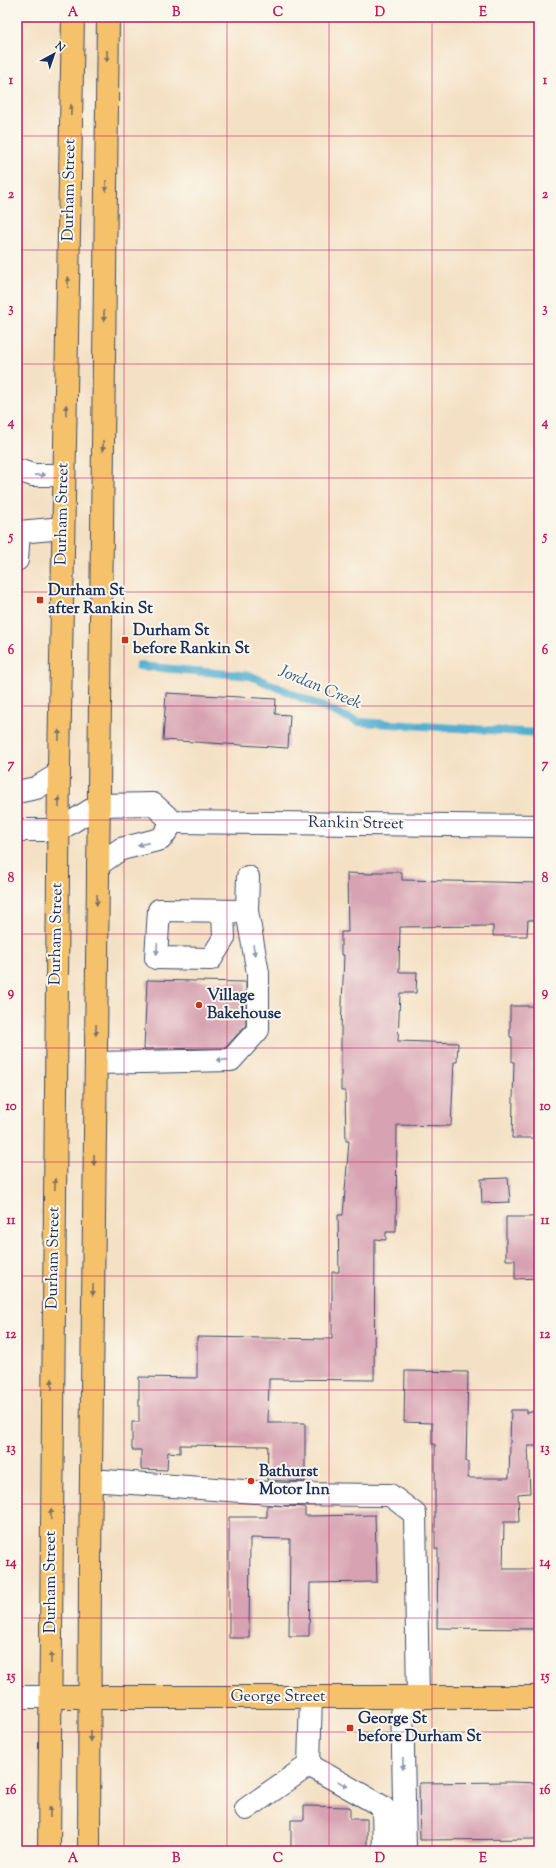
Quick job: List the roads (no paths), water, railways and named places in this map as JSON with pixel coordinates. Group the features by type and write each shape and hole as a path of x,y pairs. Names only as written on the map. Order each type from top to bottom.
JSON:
{"main road":[{"name":"Durham Street","path":"49,1851 59,774 73,17"},
{"path":"89,1851 91,1480 108,17"},
{"name":"George Street","path":"51,1697 539,1697"}],"street":[{"path":"17,470 33,475 64,475"},
{"path":"17,560 19,532 63,528"},
{"path":"17,792 36,788 59,774"},
{"path":"17,830 59,830 98,805 153,804 173,822 161,840 121,849 98,865"},
{"name":"Rankin Street","path":"173,822 539,826"},
{"path":"96,1063 231,1060 258,1030 258,973 247,912 248,877"},
{"path":"223,911 224,938 211,959 156,958 159,910 223,911 247,912"},
{"path":"91,1480 283,1494 390,1495 415,1514 404,1851"},
{"name":"George Street","path":"17,1697 51,1697"},
{"path":"309,1765 311,1697"},
{"path":"246,1809 309,1765"},
{"path":"309,1765 382,1807 384,1851"}],"waterway":[{"name":"Jordan Creek","path":"139,666 251,676 358,722 539,733"}],"place":[{"name":"Durham St after Rankin St","path":"40,600"},
{"name":"Durham St before Rankin St","path":"125,640"},
{"name":"Village Bakehouse","path":"199,1005"},
{"name":"Bathurst Motor Inn","path":"251,1481"},
{"name":"George St before Durham St","path":"350,1728"}]}
